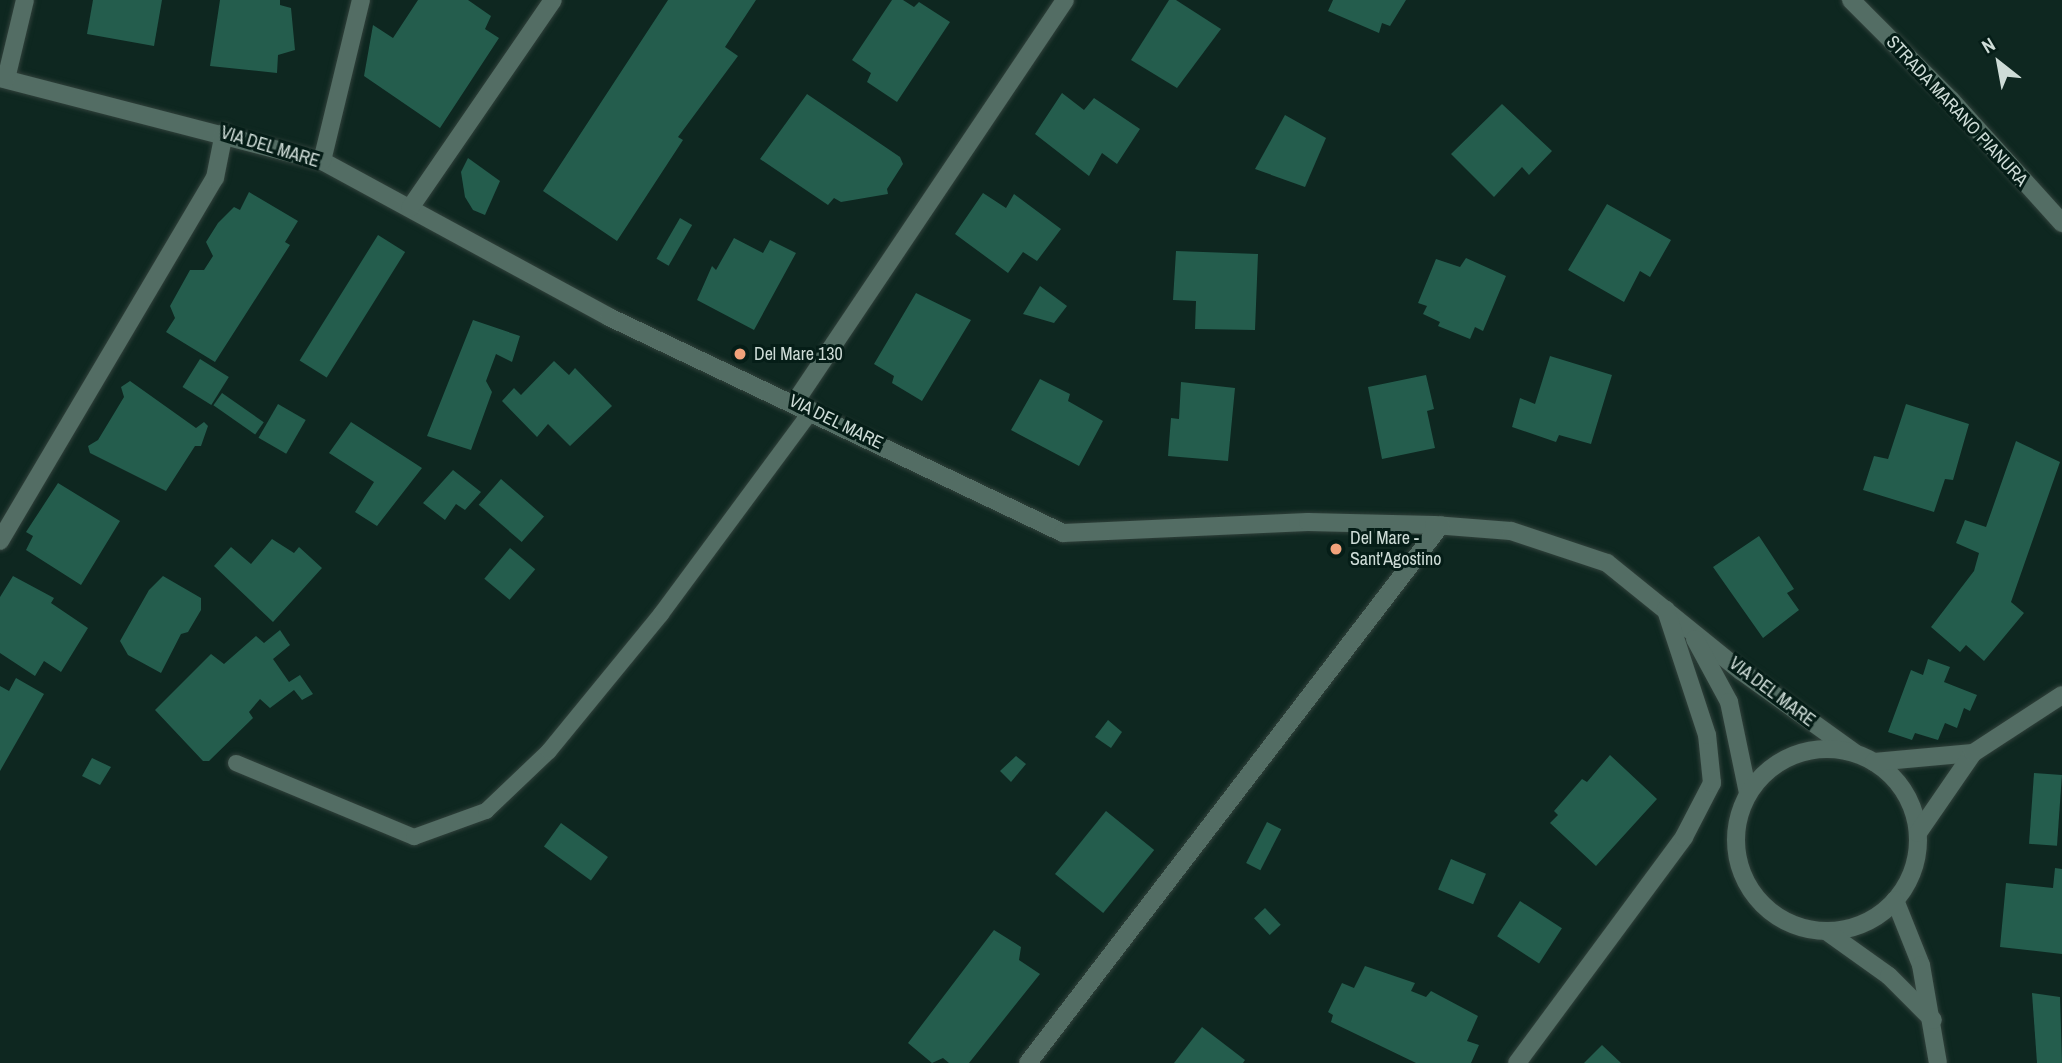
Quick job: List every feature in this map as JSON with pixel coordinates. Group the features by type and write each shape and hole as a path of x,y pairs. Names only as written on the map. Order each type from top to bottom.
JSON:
{"street":[{"path":"3,79 25,0"},
{"path":"322,161 361,0"},
{"path":"410,208 553,0"},
{"path":"795,402 1065,0"},
{"name":"STRADA MARANO PIANURA","path":"1851,0 1951,100 2062,223"},
{"name":"VIA DEL MARE","path":"3,79 224,132 322,161 609,317 812,410 1063,533 1308,522 1441,525 1511,531 1607,563 1855,754"},
{"path":"0,541 215,178 224,132"},
{"path":"1028,1063 1441,525"},
{"path":"1517,1063 1684,837 1712,783 1707,735 1667,610"},
{"name":"VIA DEL MARE","path":"1690,629 1729,702 1748,793"},
{"path":"1917,833 1973,753 2062,695"},
{"path":"1826,932 1860,925 1895,900 1914,866 1917,833 1902,788 1874,762 1855,754 1814,750 1791,756 1772,768 1748,793 1738,820 1735,846 1741,872 1753,895 1788,923 1826,932 1889,976 1933,1020"},
{"path":"1874,762 1973,753"},
{"path":"1895,900 1921,965 1933,1020 1938,1063"}],"lane":[{"path":"236,763 414,837 486,811 549,751 653,624 812,410"}],"building":[{"path":"93,0 162,0 154,46 87,34"},
{"path":"220,0 280,0 280,5 291,8 295,50 278,55 277,73 210,66"},
{"path":"418,0 468,0 491,16 485,29 499,38 440,128 364,76 373,25 393,38"},
{"path":"668,0 756,0 725,47 738,56 678,137 683,140 617,241 543,191"},
{"path":"892,0 903,0 914,7 919,2 950,22 897,102 867,82 871,73 852,60"},
{"path":"1169,0 1176,0 1221,29 1177,88 1131,60"},
{"path":"1333,0 1406,0 1390,26 1382,23 1379,33 1328,11"},
{"path":"1062,93 1084,110 1094,98 1140,129 1117,164 1102,153 1089,176 1035,134"},
{"path":"807,94 900,157 903,164 887,189 888,194 841,202 834,198 828,205 760,159"},
{"path":"1502,104 1552,151 1529,175 1522,167 1494,197 1451,154"},
{"path":"1285,115 1326,138 1305,187 1255,169"},
{"path":"468,158 500,181 485,215 473,210 465,197 461,172"},
{"path":"249,192 298,221 285,242 290,245 215,362 166,332 175,318 170,306 190,270 204,270 213,256 206,242 218,223 234,207 240,210"},
{"path":"983,193 1006,208 1014,194 1061,229 1037,261 1023,252 1008,273 955,234"},
{"path":"1607,204 1671,240 1650,277 1640,271 1624,302 1568,270"},
{"path":"680,218 692,225 669,266 656,259"},
{"path":"378,235 405,252 327,377 300,361"},
{"path":"734,238 763,253 770,240 796,253 754,330 697,300 712,266 716,270"},
{"path":"1176,251 1258,254 1255,330 1195,329 1196,301 1173,300"},
{"path":"1466,258 1506,276 1483,331 1475,327 1470,339 1438,326 1440,322 1423,314 1427,306 1418,303 1436,259 1460,267"},
{"path":"1040,286 1067,306 1054,323 1023,314"},
{"path":"916,293 971,320 922,401 892,383 894,376 874,364"},
{"path":"473,320 520,336 512,362 496,354 486,381 492,392 471,450 427,436"},
{"path":"1550,356 1612,375 1591,444 1559,435 1556,442 1512,427 1520,398 1535,404"},
{"path":"200,359 229,377 211,405 183,387"},
{"path":"554,361 569,375 575,368 612,406 570,446 548,424 537,437 502,401 514,388 521,395"},
{"path":"1426,375 1434,409 1427,411 1435,448 1382,459 1368,387"},
{"path":"1040,379 1070,394 1068,401 1103,421 1079,466 1011,430"},
{"path":"130,381 196,428 204,422 208,426 201,446 195,446 166,491 90,453 88,446 98,440 124,397 121,387"},
{"path":"1181,382 1235,388 1228,461 1168,456 1171,418 1179,419"},
{"path":"222,393 264,422 255,435 213,405"},
{"path":"278,404 306,420 286,454 258,438"},
{"path":"1906,404 1969,424 1953,480 1945,479 1934,512 1863,490 1874,456 1888,459"},
{"path":"351,422 422,468 377,526 355,512 374,482 329,453"},
{"path":"2016,441 2060,462 2011,602 2024,613 1984,661 1966,645 1960,652 1931,627 1974,571 1979,553 1956,543 1965,520 1986,527"},
{"path":"453,470 481,492 465,510 456,504 445,520 423,503"},
{"path":"501,479 544,516 522,542 479,505"},
{"path":"58,483 120,521 81,585 26,550 33,536 26,532"},
{"path":"1759,536 1794,589 1787,593 1799,610 1763,638 1713,567"},
{"path":"272,539 294,553 299,547 322,568 273,622 214,566 231,547 251,564"},
{"path":"510,548 535,569 510,600 484,579"},
{"path":"13,576 54,598 51,603 88,628 61,672 44,661 35,676 0,653 0,597"},
{"path":"163,576 201,598 201,610 188,632 181,634 161,673 128,655 120,641 149,590"},
{"path":"280,630 290,645 273,659 289,682 300,675 313,694 302,700 294,690 270,708 260,699 249,712 253,718 209,761 203,761 155,710 211,654 224,664 256,636 264,643"},
{"path":"1928,659 1950,667 1944,682 1977,695 1970,711 1964,708 1957,728 1945,723 1938,740 1915,733 1912,740 1888,732 1911,670 1923,675"},
{"path":"16,678 44,694 0,771 0,686 9,691"},
{"path":"1108,720 1122,732 1111,748 1095,737"},
{"path":"1610,755 1657,799 1596,866 1550,823 1558,815 1554,811 1582,779 1587,782"},
{"path":"1016,756 1026,764 1011,782 1000,771"},
{"path":"92,758 111,767 100,785 82,776"},
{"path":"2034,773 2062,775 2057,846 2029,844"},
{"path":"1106,811 1154,850 1103,913 1055,874"},
{"path":"1267,822 1281,829 1260,870 1246,863"},
{"path":"561,823 608,857 591,881 544,846"},
{"path":"1451,859 1486,874 1473,904 1438,889"},
{"path":"2055,868 2062,869 2062,954 2000,947 2006,883 2053,888"},
{"path":"1520,901 1562,928 1539,963 1497,936"},
{"path":"1265,908 1281,925 1270,935 1254,918"},
{"path":"994,930 1021,947 1019,960 1040,974 969,1063 949,1063 943,1058 932,1063 908,1043"},
{"path":"1365,966 1415,983 1411,991 1426,997 1431,991 1478,1016 1467,1041 1479,1045 1471,1063 1416,1063 1331,1022 1333,1015 1328,1012 1342,983 1354,988"},
{"path":"2032,993 2060,997 2062,1063 2037,1063"},
{"path":"1202,1027 1245,1060 1243,1063 1174,1063"},
{"path":"1602,1045 1621,1063 1584,1063"}],"place":[{"name":"Del Mare 130","path":"740,354"},
{"name":"Del Mare - Sant'Agostino","path":"1336,549"}]}
